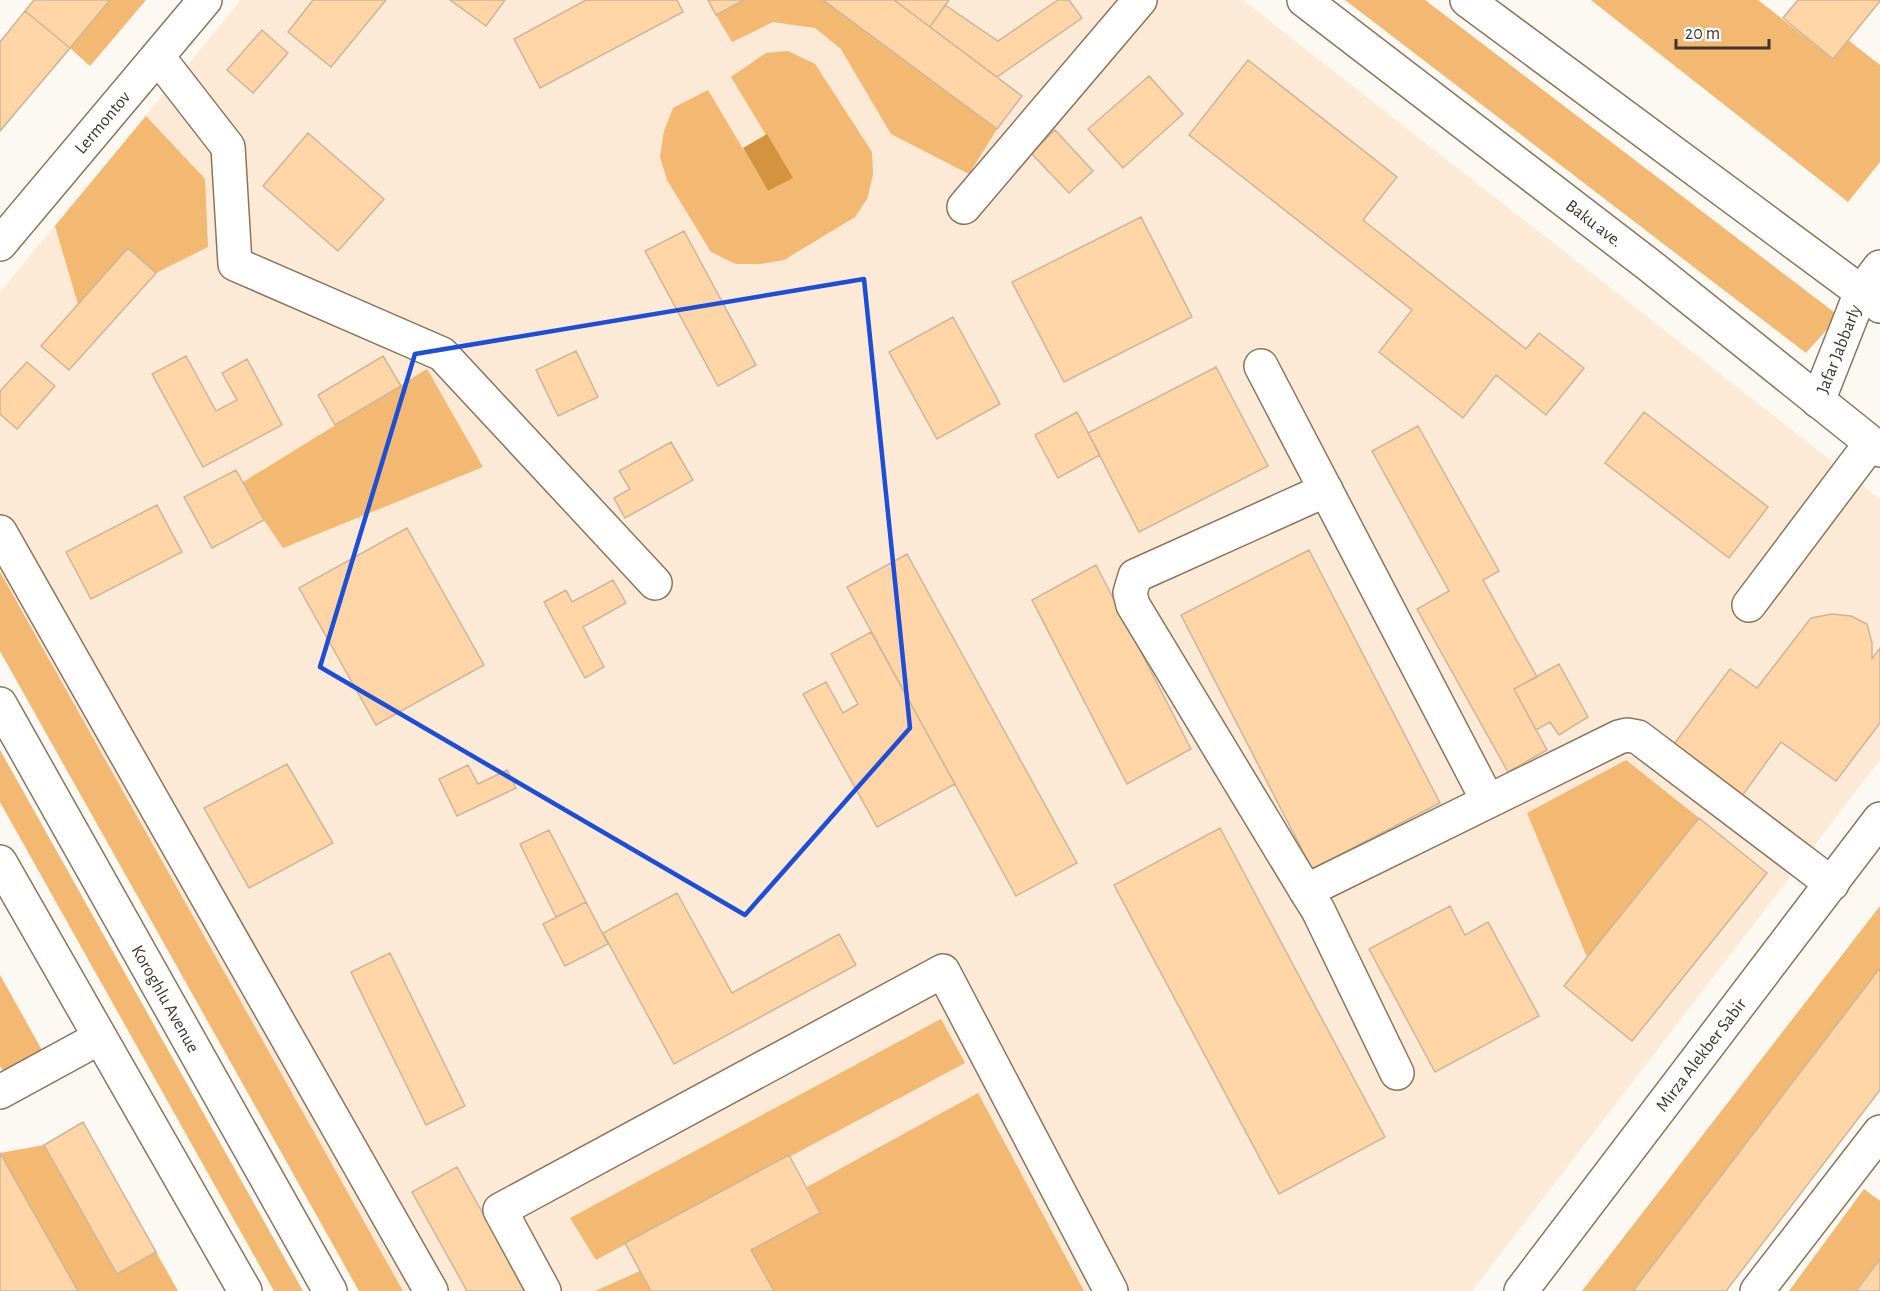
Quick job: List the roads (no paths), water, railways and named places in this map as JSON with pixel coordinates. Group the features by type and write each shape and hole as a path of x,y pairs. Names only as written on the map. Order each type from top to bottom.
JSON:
{"street":[{"name":"Lermontov","path":"0,244 205,0"},
{"path":"964,207 1140,0"},
{"name":"Baku ave.","path":"1304,0 1649,265 1875,447"},
{"path":"1467,0 1874,288"},
{"path":"158,57 228,147 235,264 442,354 655,583"},
{"name":"Jafar Jabbarly","path":"1818,401 1874,288"},
{"path":"1261,366 1488,801"},
{"path":"1749,605 1875,447"},
{"path":"1326,490 1135,576 1131,593 1133,605 1318,910 1397,1073"},
{"path":"0,532 431,1291"},
{"name":"Koroghlu Avenue","path":"0,704 330,1291"},
{"path":"1306,891 1627,735 1638,737 1832,884"},
{"name":"Mirza Alekber Sabir","path":"1521,1291 1880,819"},
{"path":"0,862 245,1291"},
{"path":"544,1291 500,1210 943,971 1111,1291"},
{"path":"0,1092 99,1038"},
{"path":"1757,1291 1876,1145"}]}
